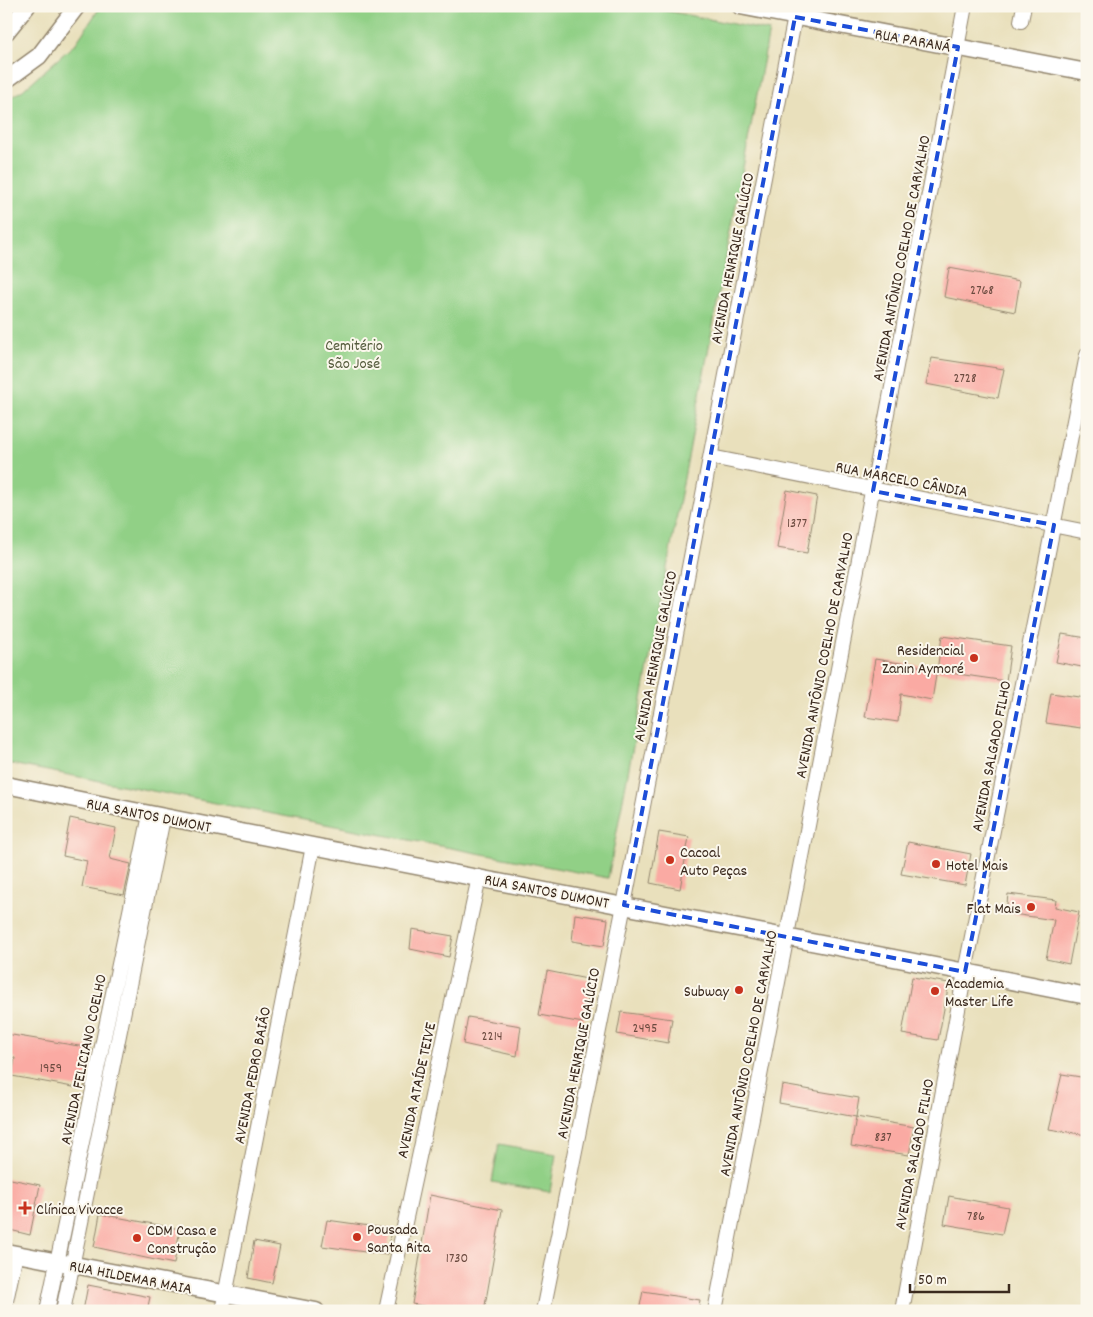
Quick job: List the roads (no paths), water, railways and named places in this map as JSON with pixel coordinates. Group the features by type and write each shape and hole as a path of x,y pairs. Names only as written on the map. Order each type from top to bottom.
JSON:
{"main road":[{"path":"6,32 27,6"},
{"path":"6,80 39,56 77,6"},
{"name":"RUA PARANÁ","path":"740,6 796,12 958,47 1087,72"},
{"name":"RUA SANTOS DUMONT","path":"6,785 1087,996"},
{"name":"RUA HILDEMAR MAIA","path":"11,1253 316,1311"}],"street":[{"name":"AVENIDA ANTÔNIO COELHO DE CARVALHO","path":"714,1311 965,6"},
{"path":"1022,21 1024,6"},
{"name":"AVENIDA HENRIQUE GALÚCIO","path":"543,1311 624,905 796,12"},
{"name":"AVENIDA SALGADO FILHO","path":"902,1311 965,972 1087,355"},
{"name":"RUA MARCELO CÂNDIA","path":"711,457 873,491 1087,532"},
{"name":"AVENIDA FELICIANO COELHO","path":"47,1311 65,1264 157,816"},
{"name":"AVENIDA PEDRO BAIÃO","path":"222,1311 313,846"},
{"name":"AVENIDA ATAÍDE TEIVE","path":"386,1311 479,877"},
{"path":"6,1301 11,1253"},
{"name":"AVENIDA FELICIANO COELHO","path":"64,1311 65,1264"}],"place":[{"name":"Residencial Zanin Aymoré","path":"974,658"},
{"name":"Cacoal Auto Peças","path":"670,860"},
{"name":"Hotel Mais","path":"936,864"},
{"name":"Flat Mais","path":"1031,907"},
{"name":"Subway","path":"739,990"},
{"name":"Academia Master Life","path":"935,991"},
{"name":"Clínica Vivacce","path":"25,1208"},
{"name":"Pousada Santa Rita","path":"357,1237"},
{"name":"CDM Casa e Construção","path":"137,1238"}],"park label":[{"name":"Cemitério São José","path":"354,353"}]}
